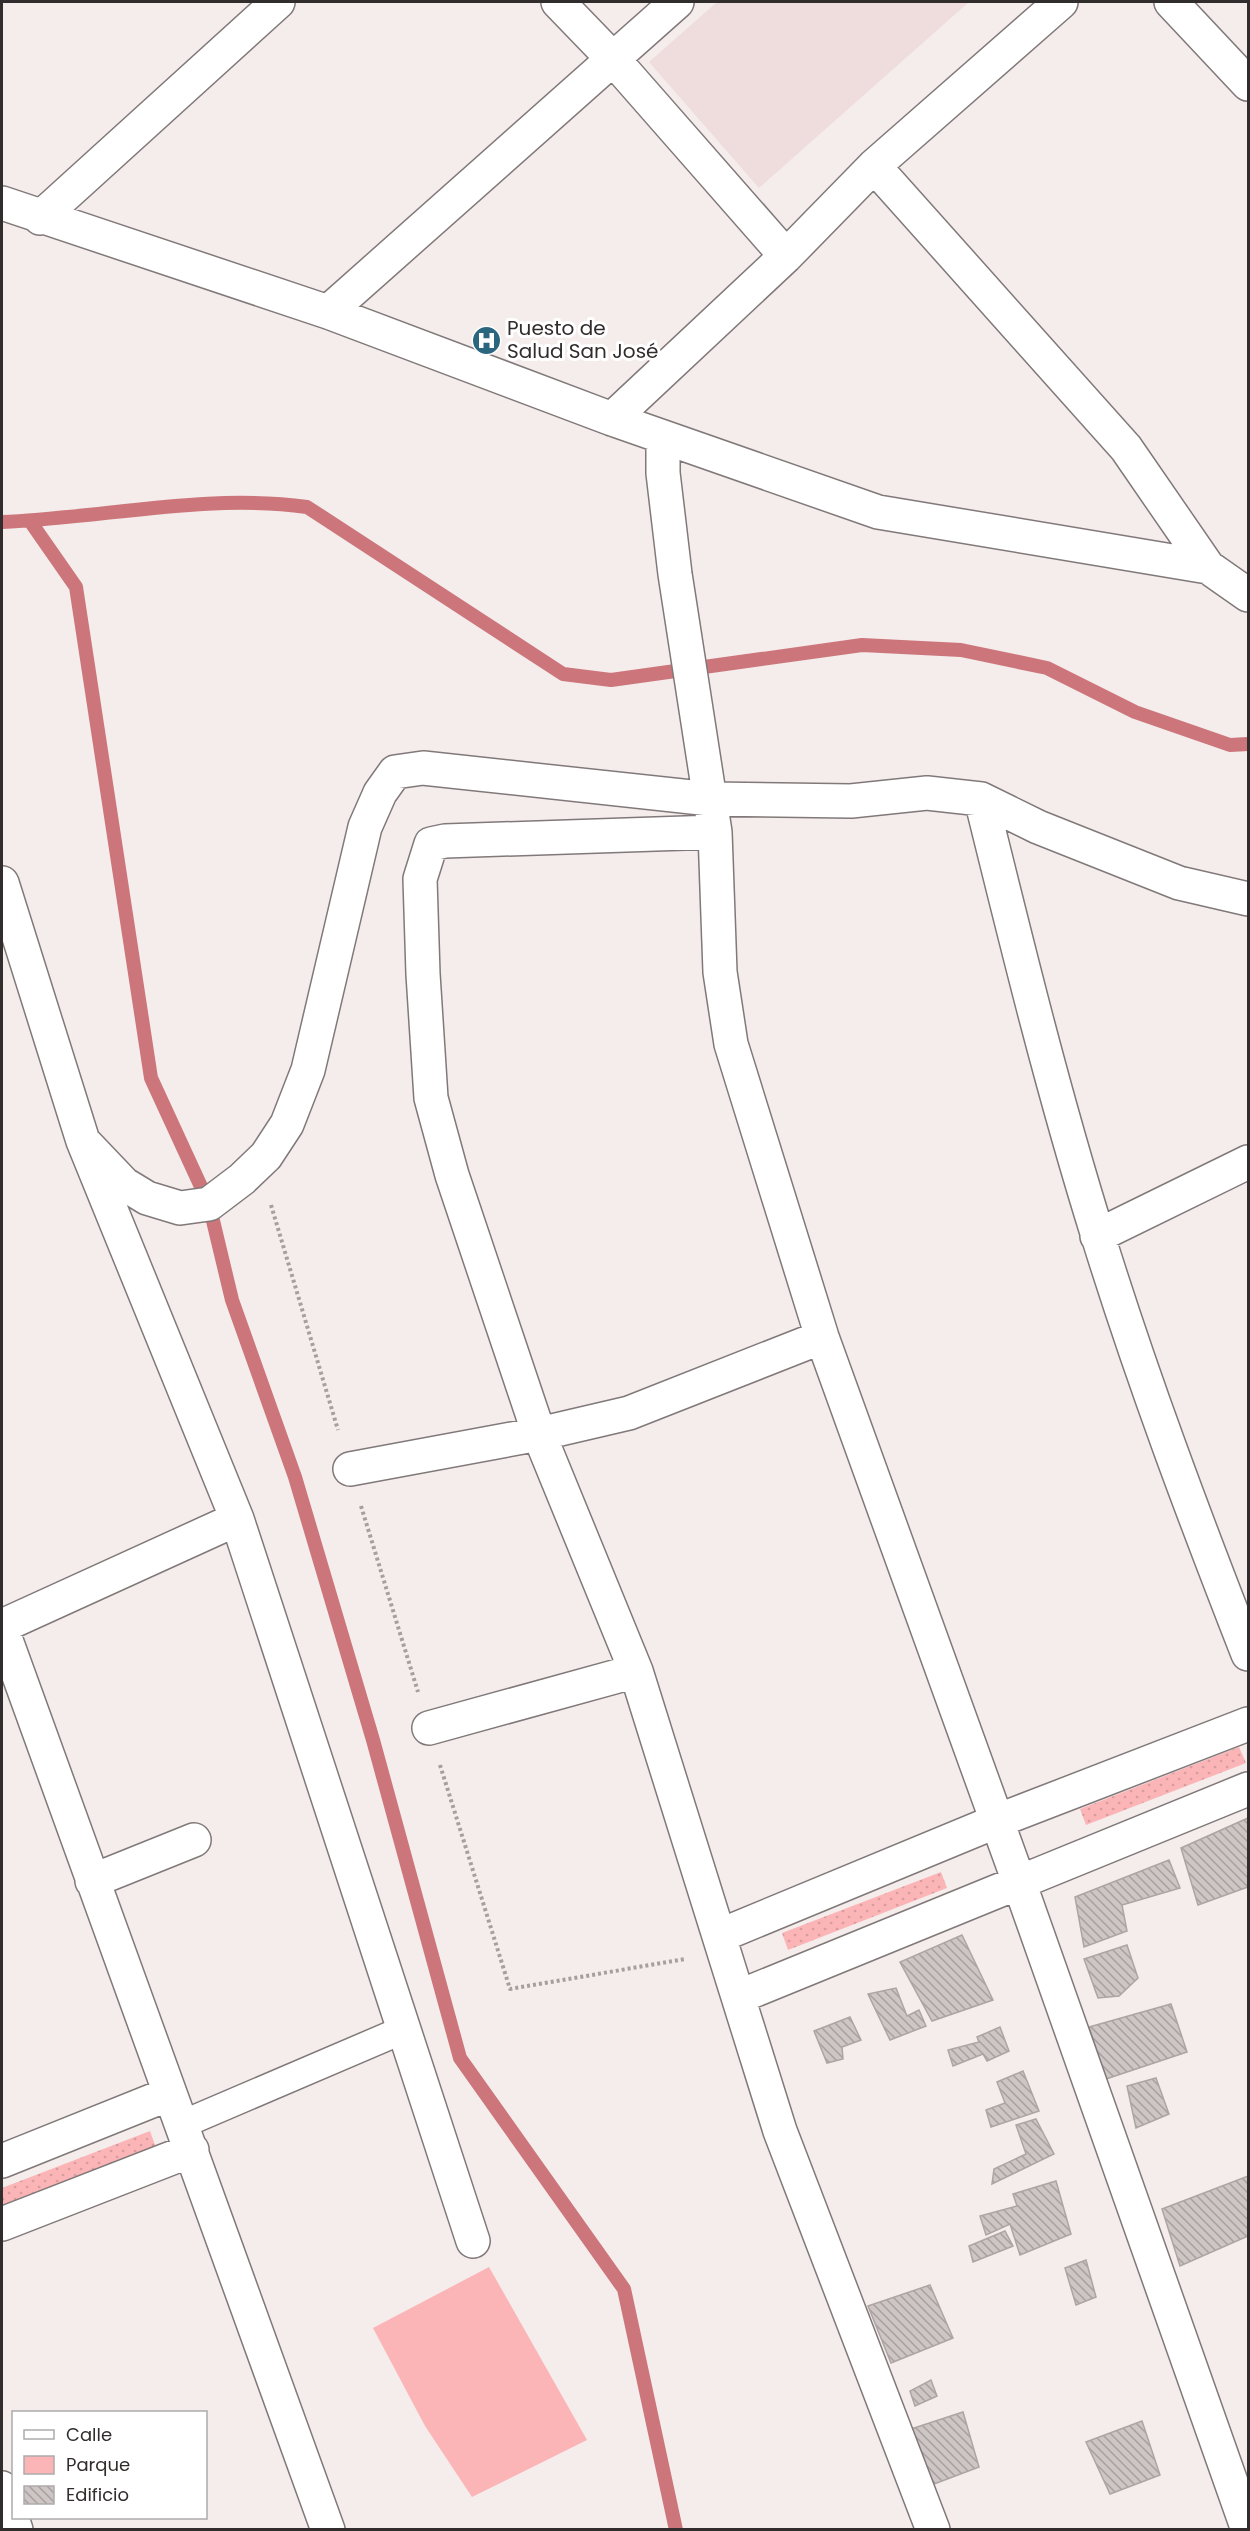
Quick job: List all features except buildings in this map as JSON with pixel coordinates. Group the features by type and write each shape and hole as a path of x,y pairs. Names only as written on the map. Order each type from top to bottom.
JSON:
{"street":[{"path":"40,218 278,2"},
{"path":"558,2 614,60 786,256"},
{"path":"328,312 677,2"},
{"path":"612,419 786,256 874,166 1061,2"},
{"path":"1171,2 1248,84"},
{"path":"874,166 1126,448 1208,567 1248,595"},
{"path":"2,203 40,218 328,312 612,419 878,512 1208,567"},
{"path":"663,437 663,473 675,574 715,832 720,972 731,1044 822,1337 1019,1882 1248,2529"},
{"path":"82,1141 124,1184 147,1198 180,1208 209,1204 242,1179 266,1156 287,1124 308,1070 365,826 380,793 395,772 423,768 708,787 851,801 927,793 981,799 1038,827 1179,883 1248,899"},
{"path":"981,799 1027,983 1097,1236 1186,1497 1248,1654"},
{"path":"715,832 445,841 431,844 420,879 431,1098 452,1175 539,1434 636,1671 780,2131 933,2529"},
{"path":"2,883 82,1141 237,1519 473,2241"},
{"path":"1097,1236 1248,1162"},
{"path":"350,1469 539,1434 629,1413 822,1337"},
{"path":"237,1519 2,1628 328,2529"},
{"path":"429,1728 636,1671"},
{"path":"721,1944 997,1821 1248,1724"},
{"path":"738,1997 1248,1789"},
{"path":"92,1881 194,1840"},
{"path":"2,2160 169,2094"},
{"path":"2,2224 187,2137"},
{"path":"2,2488 12,2517"}],"lane":[{"path":"187,2137 405,2029"}],"path":[{"path":"258,1163 510,1989 721,1944"}],"shaded area":[{"path":"717,2 969,2 759,188 649,62"}],"green space":[{"path":"1239,1747 1246,1763 1086,1825 1080,1809"},
{"path":"941,1872 947,1888 788,1950 782,1933"},
{"path":"150,2131 156,2148 2,2208 2,2188"},
{"path":"489,2267 587,2440 472,2497 425,2426 373,2328"}],"waterway":[{"path":"2,522 231,503 269,503 307,507 563,674 611,680 862,645 961,650 1047,668 1135,712 1230,745 1248,744"},
{"path":"30,521 76,587 151,1078 209,1204 232,1300 295,1477 373,1740 460,2058 624,2289 676,2530"}],"place":[{"name":"Puesto de Salud San José","path":"486,340"}]}
